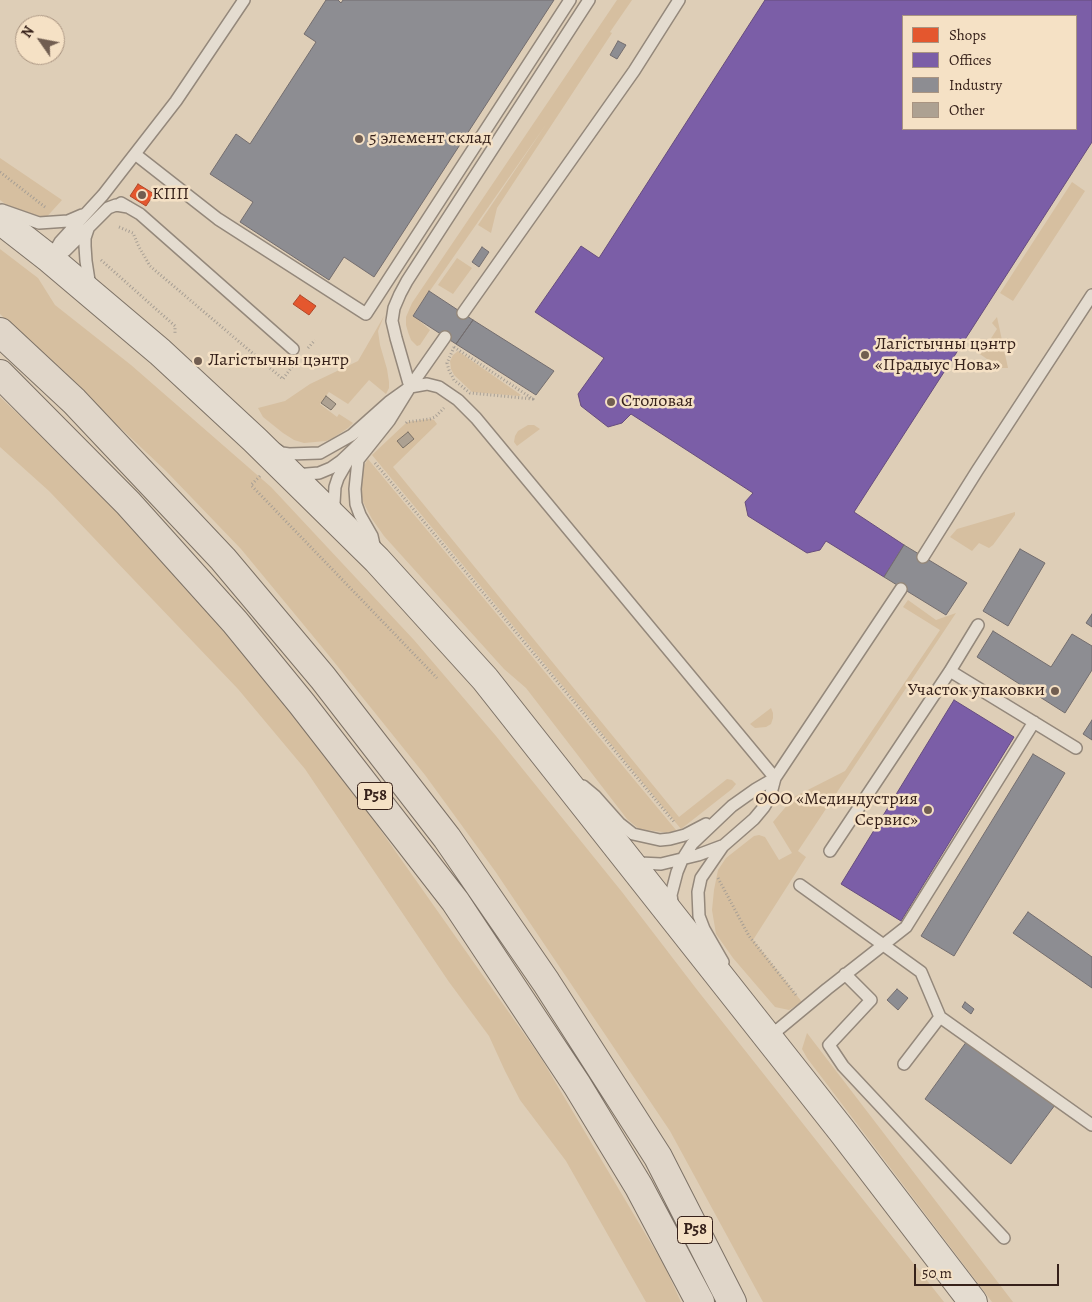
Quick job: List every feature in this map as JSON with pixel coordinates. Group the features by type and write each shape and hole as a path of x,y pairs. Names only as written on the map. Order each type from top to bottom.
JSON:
{"highway":[{"name":"Р58","path":"0,332 74,401 223,559 324,678 447,838 546,982 658,1157 732,1302"},
{"name":"Р58","path":"0,374 128,503 235,622 302,704 455,901 582,1092 639,1187 700,1302"}],"main road":[{"path":"0,220 50,259 160,352 262,446 377,560 485,679 842,1131 973,1302"}],"lane":[{"path":"50,259 60,242 82,214 104,195 176,101 244,0"},
{"path":"135,154 218,219 366,314 570,0"},
{"path":"410,387 392,321 394,308 400,294 407,280 589,0"},
{"path":"463,313 634,70 679,0"},
{"path":"0,210 39,223 68,221 100,203 118,201 140,214 299,354"},
{"path":"50,259 65,251 108,208 116,205 128,207"},
{"path":"88,229 85,238 86,261 92,294"},
{"path":"923,557 1092,295"},
{"path":"377,560 372,536 356,504 355,489 358,460 390,421 410,387 446,337"},
{"path":"240,426 282,453 320,453 352,435 389,402 410,387 426,384 439,387 458,400 476,418 775,778"},
{"path":"291,475 320,473 341,461 410,387"},
{"path":"339,523 334,502 335,487 346,462 364,438"},
{"path":"731,990 729,975 723,960 704,929 699,916 698,892 701,878 723,846 764,807 770,797 775,778 901,588"},
{"path":"830,851 950,671 978,625"},
{"path":"950,671 1076,748"},
{"path":"768,1038 845,974 906,927 1034,722"},
{"path":"563,778 578,782 595,796 619,823 634,834 660,840 685,835 722,814"},
{"path":"675,920 672,895 677,872 692,844 732,806 775,778"},
{"path":"624,854 640,863 660,864 682,860 723,846"},
{"path":"800,885 921,972 940,1017 1092,1125"},
{"path":"845,974 871,1000 829,1045 843,1066 1004,1238"},
{"path":"904,1064 940,1017"}],"path":[{"path":"0,172 56,215 69,211 82,214"},
{"path":"119,227 132,233 150,266 282,378 299,354 315,340"},
{"path":"101,260 175,326 174,338"},
{"path":"454,347 525,394 533,399 470,393 454,380 449,370 447,363 454,347"},
{"path":"371,457 685,835"},
{"path":"262,474 251,485 437,678"}],"shaded area":[{"path":"617,0 632,0 497,208 491,233 478,225 547,123 413,315 430,330 420,345 417,346 411,340 406,325 406,317 412,303"},
{"path":"0,158 62,200 43,221 12,209 0,200"},
{"path":"1072,182 1085,191 1013,301 1000,293"},
{"path":"0,249 38,278 55,305 131,365 271,487 414,640 496,736 622,892 944,1302 763,1302 670,1131 495,871 425,775 241,549 166,471 0,314"},
{"path":"457,258 472,268 453,294 438,285"},
{"path":"384,316 378,331 389,382 386,394 369,380 348,404 329,392 320,404 337,417 339,414 353,423 348,428 326,441 304,443 294,440 263,417 258,408 285,401 310,384 358,361"},
{"path":"997,317 1008,368 1000,368 974,350 983,340 988,343 997,329 992,323"},
{"path":"458,351 521,395 472,392 454,375 451,369 450,361"},
{"path":"0,397 182,575 334,764 541,1058 665,1267 681,1302 646,1302 566,1161 520,1100 489,1036 449,982 305,769 238,689 49,491 0,447"},
{"path":"434,420 437,424 393,467 679,817 727,779 732,780 736,784 681,829 372,455 407,422"},
{"path":"528,425 534,425 540,429 517,446 514,442 515,436 518,431"},
{"path":"368,459 676,830 670,833 639,829 627,819 526,688 504,669 384,536 363,502 360,481 363,467"},
{"path":"1015,512 1015,515 989,548 979,543 972,551 950,537 957,529"},
{"path":"908,600 936,620 956,613 798,851 806,857 753,940 802,1002 789,1010 775,1007 733,958 716,934 712,910 718,870 726,858 754,836 765,837 779,860 792,853 773,822 794,797 845,771 940,630 903,607"},
{"path":"771,708 773,718 771,724 766,727 755,728 750,724"},
{"path":"807,1033 1013,1302 992,1302 807,1058 802,1049"}],"building: Shops":[{"name":"КПП","path":"138,184 154,194 146,206 130,196"},
{"path":"300,295 316,306 309,315 293,304"}],"building: Offices":[{"path":"765,0 1092,0 1092,142 854,512 904,545 884,577 826,541 820,550 807,553 748,516 745,502 753,493 631,414 622,423 608,427 581,406 578,394 604,358 535,312 581,246 599,258"},
{"name":"ООО «Мединдустрия Сервис»","path":"954,700 1014,737 901,921 841,884"}],"building: Industry":[{"name":"5 элемент склад","path":"326,0 338,0 341,3 343,0 554,0 374,277 344,257 329,280 240,222 253,202 210,174 236,134 250,144 316,42 304,34"},
{"path":"618,41 626,45 617,59 610,55"},
{"path":"482,247 489,252 479,267 472,262"},
{"path":"429,291 473,320 456,344 413,316"},
{"path":"473,320 554,371 536,395 456,344"},
{"path":"904,545 967,583 946,615 884,577"},
{"path":"1020,549 1045,563 1008,626 983,611"},
{"path":"1092,614 1092,627 1086,623"},
{"name":"Участок упаковки","path":"993,631 1051,667 1072,634 1092,646 1092,670 1065,713 977,657"},
{"path":"1092,720 1092,740 1083,734"},
{"path":"1033,754 1065,773 954,956 921,936"},
{"path":"1028,912 1092,957 1092,988 1013,933"},
{"path":"897,989 908,998 898,1010 887,1000"},
{"path":"965,1002 974,1009 971,1014 962,1007"},
{"path":"967,1041 1055,1105 1011,1164 925,1099"}],"building: Other":[{"path":"326,396 336,404 331,410 321,403"},
{"path":"408,432 414,439 403,448 397,441"}],"place":[{"name":"5 элемент склад","path":"359,139"},
{"name":"КПП","path":"142,195"},
{"name":"Лагістычны цэнтр «Прадыус Нова»","path":"865,355"},
{"name":"Лагістычны цэнтр","path":"198,361"},
{"name":"Столовая","path":"611,402"},
{"name":"Участок упаковки","path":"1055,691"},
{"name":"ООО «Мединдустрия Сервис»","path":"928,810"}]}
